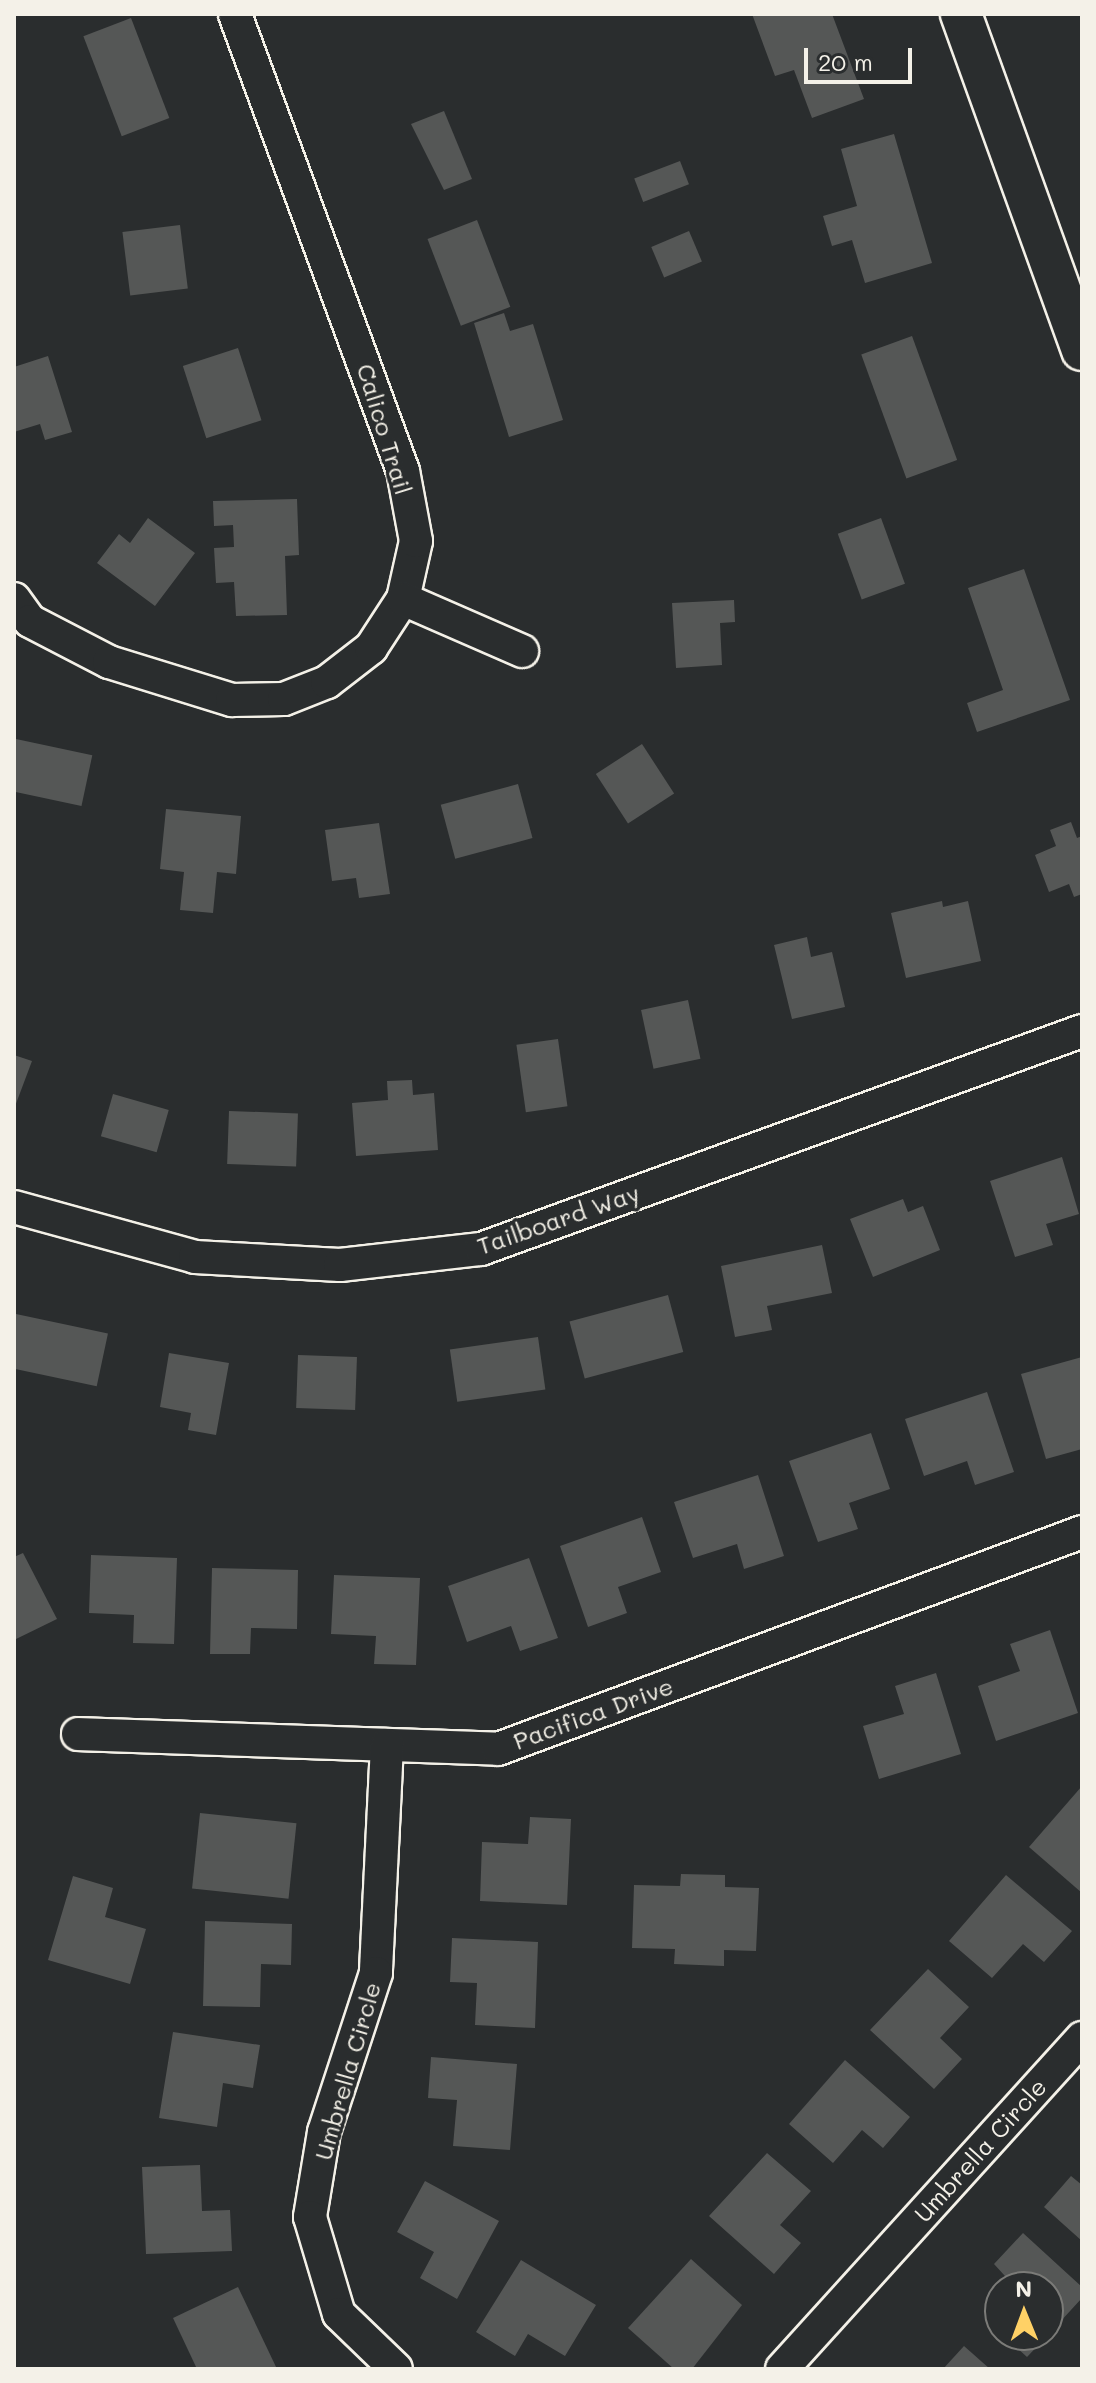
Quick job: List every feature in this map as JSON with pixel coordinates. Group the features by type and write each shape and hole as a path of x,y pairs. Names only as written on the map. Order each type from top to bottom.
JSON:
{"street":[{"name":"Calico Trail","path":"14,599 30,621 109,662 232,700 284,699 327,682 371,648 403,599 416,541 403,471 235,14"},
{"path":"961,14 1082,350"},
{"path":"403,599 522,651"},
{"name":"Tailboard Way","path":"14,1207 195,1257 340,1265 481,1249 1082,1031"},
{"name":"Pacifica Drive","path":"78,1734 498,1749 1082,1532"},
{"name":"Umbrella Circle","path":"387,1745 376,1973 324,2132 310,2217 339,2314 396,2369"},
{"name":"Umbrella Circle","path":"782,2369 1082,2038"}],"building":[{"path":"752,14 832,14 864,99 812,118 794,70 775,76"},
{"path":"131,18 169,118 122,136 83,36"},
{"path":"444,111 472,179 444,190 411,124"},
{"path":"894,134 932,263 865,283 852,240 832,246 823,216 857,206 841,149"},
{"path":"680,161 689,184 643,202 634,179"},
{"path":"477,220 510,307 461,326 428,239"},
{"path":"180,225 188,289 130,296 122,232"},
{"path":"689,231 702,261 664,277 651,247"},
{"path":"504,313 510,331 533,324 563,420 509,437 474,323"},
{"path":"912,336 957,460 906,479 861,354"},
{"path":"238,348 261,420 206,438 183,366"},
{"path":"48,356 72,432 45,440 40,424 14,432 14,367"},
{"path":"297,499 299,555 285,556 287,615 236,616 234,582 216,583 214,548 234,547 233,525 214,526 213,501"},
{"path":"148,518 195,553 155,606 97,563 119,534 130,543"},
{"path":"881,518 905,584 862,600 838,534"},
{"path":"1024,569 1070,700 977,732 967,703 1003,690 968,588"},
{"path":"734,600 735,622 720,623 722,665 676,668 672,603"},
{"path":"16,739 92,755 81,806 14,792"},
{"path":"642,744 674,793 628,823 596,774"},
{"path":"518,784 532,838 455,859 441,805"},
{"path":"166,809 241,816 236,874 217,872 213,913 180,910 184,872 160,869"},
{"path":"1071,822 1077,838 1082,836 1082,894 1074,897 1069,884 1049,892 1035,855 1056,846 1050,830"},
{"path":"379,823 390,894 359,898 356,878 332,881 325,830"},
{"path":"942,901 943,907 968,901 981,961 906,978 891,913"},
{"path":"807,937 811,957 832,952 845,1007 792,1019 774,945"},
{"path":"688,1000 700,1059 654,1069 641,1010"},
{"path":"558,1039 567,1106 526,1112 516,1045"},
{"path":"14,1055 32,1061 14,1109"},
{"path":"412,1080 413,1095 434,1093 438,1150 356,1156 352,1103 388,1100 387,1081"},
{"path":"113,1094 169,1110 157,1152 101,1136"},
{"path":"229,1111 298,1113 296,1166 227,1164"},
{"path":"1062,1157 1079,1214 1046,1224 1053,1245 1015,1257 990,1181"},
{"path":"903,1199 908,1212 923,1206 940,1250 873,1277 850,1219"},
{"path":"822,1245 832,1293 767,1306 772,1330 735,1337 721,1266"},
{"path":"668,1295 683,1352 585,1378 569,1321"},
{"path":"16,1314 108,1334 97,1386 14,1369"},
{"path":"538,1337 545,1389 457,1402 450,1349"},
{"path":"169,1353 229,1363 216,1435 188,1430 191,1413 160,1407"},
{"path":"298,1355 357,1357 355,1410 296,1408"},
{"path":"1082,1357 1082,1449 1046,1459 1021,1374"},
{"path":"987,1392 1014,1472 975,1485 967,1461 924,1476 905,1419"},
{"path":"871,1433 890,1489 849,1503 858,1529 818,1542 789,1461"},
{"path":"758,1475 784,1556 744,1569 737,1544 693,1558 674,1502"},
{"path":"642,1517 661,1572 618,1587 627,1613 588,1627 560,1546"},
{"path":"23,1553 57,1619 14,1640 14,1557"},
{"path":"91,1555 177,1558 174,1644 133,1643 134,1615 89,1613"},
{"path":"529,1558 558,1638 520,1651 511,1626 467,1642 448,1586"},
{"path":"212,1568 298,1570 297,1629 251,1628 250,1654 210,1654"},
{"path":"334,1575 420,1578 416,1665 374,1664 376,1636 331,1634"},
{"path":"1050,1630 1078,1713 996,1741 978,1686 1020,1671 1010,1644"},
{"path":"936,1673 961,1754 879,1779 863,1726 904,1714 895,1686"},
{"path":"1082,1786 1082,1893 1029,1847"},
{"path":"200,1813 296,1823 289,1899 192,1889"},
{"path":"530,1817 571,1819 567,1905 480,1901 482,1842 528,1844"},
{"path":"681,1874 725,1875 725,1887 759,1888 756,1951 724,1950 724,1966 674,1964 675,1949 632,1948 634,1885 680,1886"},
{"path":"1006,1875 1072,1931 1044,1962 1023,1944 992,1978 949,1941"},
{"path":"73,1876 113,1888 105,1917 146,1929 130,1984 48,1960"},
{"path":"205,1921 292,1924 291,1965 261,1964 260,2007 203,2006"},
{"path":"452,1938 538,1942 535,2028 475,2025 477,1983 450,1982"},
{"path":"928,1969 969,2007 940,2038 962,2059 934,2089 870,2030"},
{"path":"173,2032 260,2045 253,2088 223,2083 217,2127 159,2118"},
{"path":"431,2057 517,2064 510,2150 453,2146 457,2100 428,2098"},
{"path":"845,2060 910,2117 883,2148 862,2130 833,2163 789,2124"},
{"path":"767,2153 811,2191 780,2225 801,2243 774,2274 709,2216"},
{"path":"200,2165 202,2211 230,2210 232,2251 146,2254 142,2167"},
{"path":"1071,2176 1082,2185 1082,2241 1044,2207"},
{"path":"425,2181 499,2221 457,2299 420,2278 434,2252 397,2232"},
{"path":"1023,2233 1082,2287 1082,2298 1064,2318 1064,2271 1000,2271 994,2264"},
{"path":"691,2259 742,2305 692,2369 674,2369 628,2328"},
{"path":"521,2260 596,2305 565,2356 528,2334 515,2356 476,2332"},
{"path":"238,2287 277,2369 197,2369 173,2318"},
{"path":"964,2346 990,2369 943,2369"}]}
